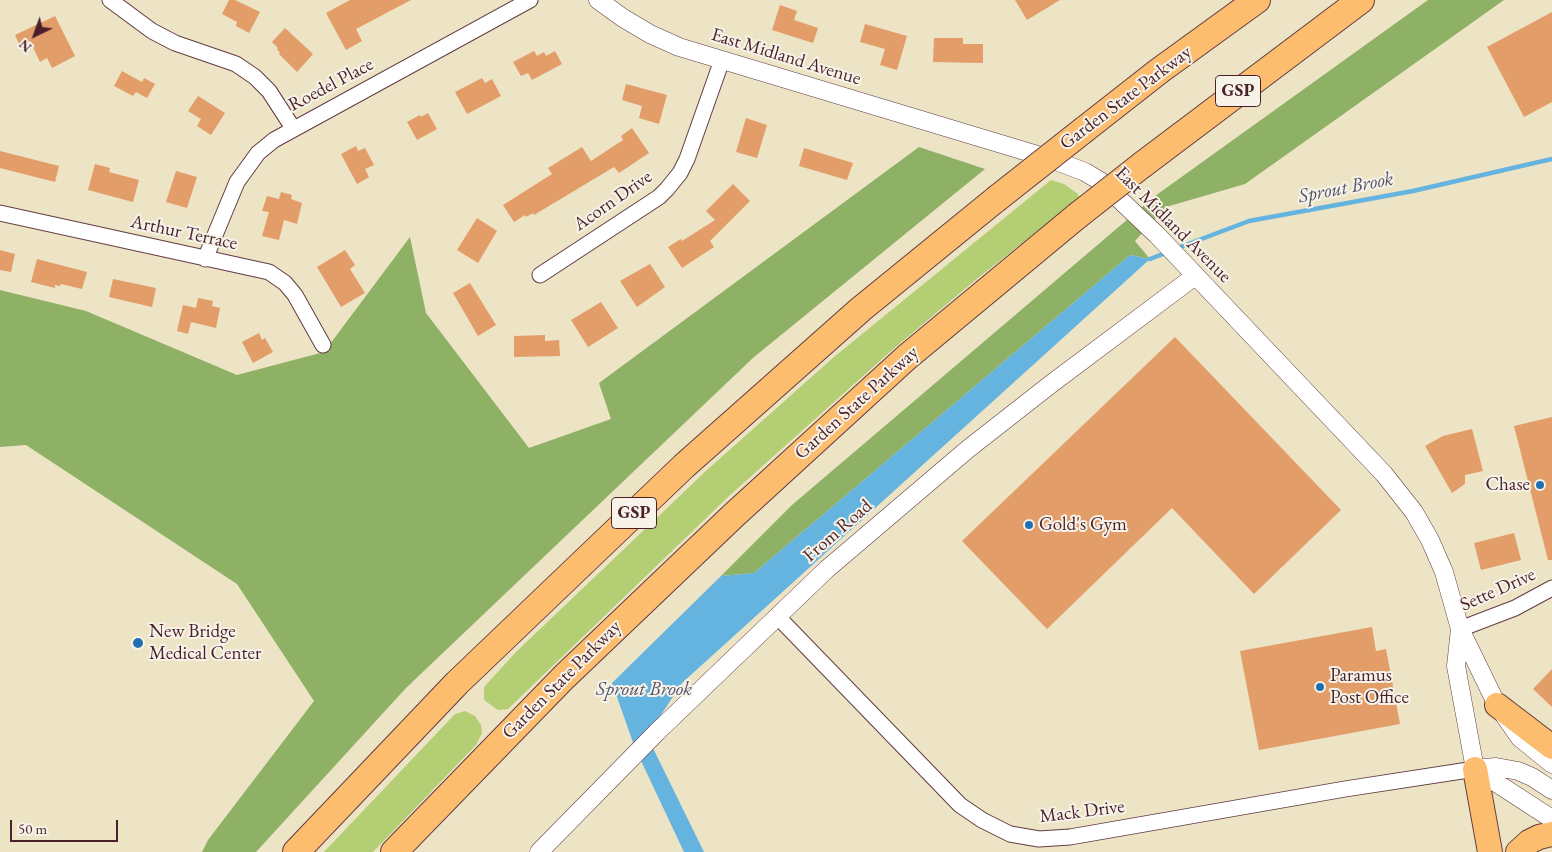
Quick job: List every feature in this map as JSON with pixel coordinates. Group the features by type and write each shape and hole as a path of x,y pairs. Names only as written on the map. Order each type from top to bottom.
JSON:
{"highway":[{"name":"Garden State Parkway","path":"296,852 457,683 662,486 816,348 921,259 995,200 1160,71 1257,0"},
{"name":"Garden State Parkway","path":"394,852 522,719 705,541 907,357 1077,216 1361,0"},
{"path":"1496,705 1552,747"},
{"path":"1475,769 1490,852"},
{"path":"1518,852 1539,837 1552,834"}],"street":[{"path":"110,0 160,35 175,43 236,64 255,77 269,91 293,128"},
{"name":"Roedel Place","path":"205,259 237,182 258,153 274,140 530,0"},
{"name":"East Midland Avenue","path":"598,0 650,34 680,47 1051,159 1084,172 1100,181 1154,231 1384,474 1414,512 1430,540 1444,572 1460,628 1496,705 1520,738 1552,764"},
{"name":"Acorn Drive","path":"540,275 659,197 668,189 680,173 687,159 722,60"},
{"name":"Arthur Terrace","path":"0,212 273,274 295,294 323,344"},
{"name":"From Road","path":"539,852 657,732 776,616 862,538 968,449 1195,276"},
{"name":"Sette Drive","path":"1460,628 1515,608 1552,588"},
{"name":"Mack Drive","path":"776,616 960,805 982,820 1010,834 1039,839 1070,837 1336,790 1475,769"},
{"name":"East Midland Avenue","path":"1460,628 1456,666 1475,769"},
{"path":"1475,769 1496,767 1518,771 1532,777 1552,790"},
{"path":"1475,769 1552,818"}],"green space":[{"path":"1428,0 1504,0 1245,184 1166,207 1135,241 1150,259 1130,255 754,573 721,576 792,505 1155,196"},
{"path":"919,147 985,169 754,357 406,688 256,852 202,852 208,840 314,701 237,584 26,445 0,447 0,290 86,311 237,375 324,352 410,237 426,313 529,448 611,419 599,383"},
{"path":"1051,180 1064,184 1078,194 1079,198 973,282 891,351 728,497 508,709 498,710 484,700 484,687 516,652 707,470 834,357"},
{"path":"465,711 475,716 481,725 482,733 476,745 373,852 324,852 455,714"}],"water":[{"name":"Sprout Brook","path":"1130,255 1150,259 682,683 647,736 704,852 684,852 635,748 612,683 721,576 754,573"}],"building":[{"path":"229,0 235,0 260,12 249,33 236,26 237,22 222,14"},
{"path":"350,0 411,0 356,29 362,41 346,50 326,13"},
{"path":"1015,0 1060,0 1027,20"},
{"path":"780,5 797,11 794,20 818,28 813,43 772,30"},
{"path":"1552,12 1552,102 1524,117 1487,47"},
{"path":"55,16 75,56 52,68 47,58 40,62 30,41 20,46 15,35"},
{"path":"865,24 907,36 897,70 880,65 885,49 860,42"},
{"path":"285,28 313,54 297,72 279,54 278,48 272,42"},
{"path":"934,38 963,38 963,44 983,44 983,63 933,62"},
{"path":"534,51 537,56 544,52 546,56 555,51 562,64 532,80 528,73 521,76 513,62"},
{"path":"122,71 142,82 144,78 155,84 147,98 136,92 133,96 114,86"},
{"path":"482,78 485,83 492,79 501,96 467,114 455,92"},
{"path":"626,84 667,95 659,124 639,118 642,106 622,100"},
{"path":"198,96 225,113 211,135 197,126 201,119 188,111"},
{"path":"428,113 437,129 417,140 407,122"},
{"path":"746,118 767,125 757,158 736,152"},
{"path":"632,128 649,153 619,173 614,167 534,215 533,213 526,217 525,215 514,222 503,205 552,174 548,168 582,147 591,161 623,140 621,136"},
{"path":"356,146 358,151 365,148 374,165 365,169 369,177 357,184 341,154"},
{"path":"804,148 853,163 847,180 799,166"},
{"path":"0,151 59,166 55,182 0,168"},
{"path":"95,164 110,168 109,172 139,180 133,202 88,190"},
{"path":"176,171 197,177 187,208 166,202"},
{"path":"733,184 750,201 710,241 714,247 682,268 668,247 681,239 682,241 715,220 706,211"},
{"path":"281,192 292,195 291,199 302,203 297,224 284,220 279,240 262,236 269,212 262,211 267,196 279,199"},
{"path":"477,218 497,231 478,263 457,250"},
{"path":"0,250 15,254 11,272 0,270"},
{"path":"345,250 355,265 350,269 365,293 341,307 317,267"},
{"path":"37,259 87,272 82,289 61,284 60,286 55,285 55,288 31,282"},
{"path":"650,264 665,287 637,307 620,281"},
{"path":"113,279 156,288 152,307 109,297"},
{"path":"470,283 496,325 478,336 453,293"},
{"path":"198,298 213,301 212,306 220,308 216,328 191,322 188,334 177,331 183,305 196,308"},
{"path":"601,302 618,328 588,347 571,320"},
{"path":"259,333 262,340 265,338 273,352 253,363 242,342"},
{"path":"545,335 545,341 559,340 560,356 514,357 514,336"},
{"path":"1175,337 1341,510 1254,594 1172,508 1047,629 962,541"},
{"name":"Chase","path":"1552,417 1552,560 1548,560 1514,426"},
{"path":"1472,429 1483,471 1465,475 1465,484 1452,493 1425,446 1443,436"},
{"path":"1514,533 1521,560 1481,570 1474,543"},
{"name":"Paramus Post Office","path":"1372,627 1376,651 1386,649 1400,724 1259,750 1240,651"},
{"path":"1552,669 1552,707 1533,689"}],"waterway":[{"name":"Sprout Brook","path":"1175,249 1249,221 1413,191 1552,159"},
{"name":"Sprout Brook","path":"1150,259 1168,252"}],"place":[{"name":"Chase","path":"1540,485"},
{"name":"Gold's Gym","path":"1029,525"},
{"name":"New Bridge Medical Center","path":"138,643"},
{"name":"Paramus Post Office","path":"1320,687"}]}
